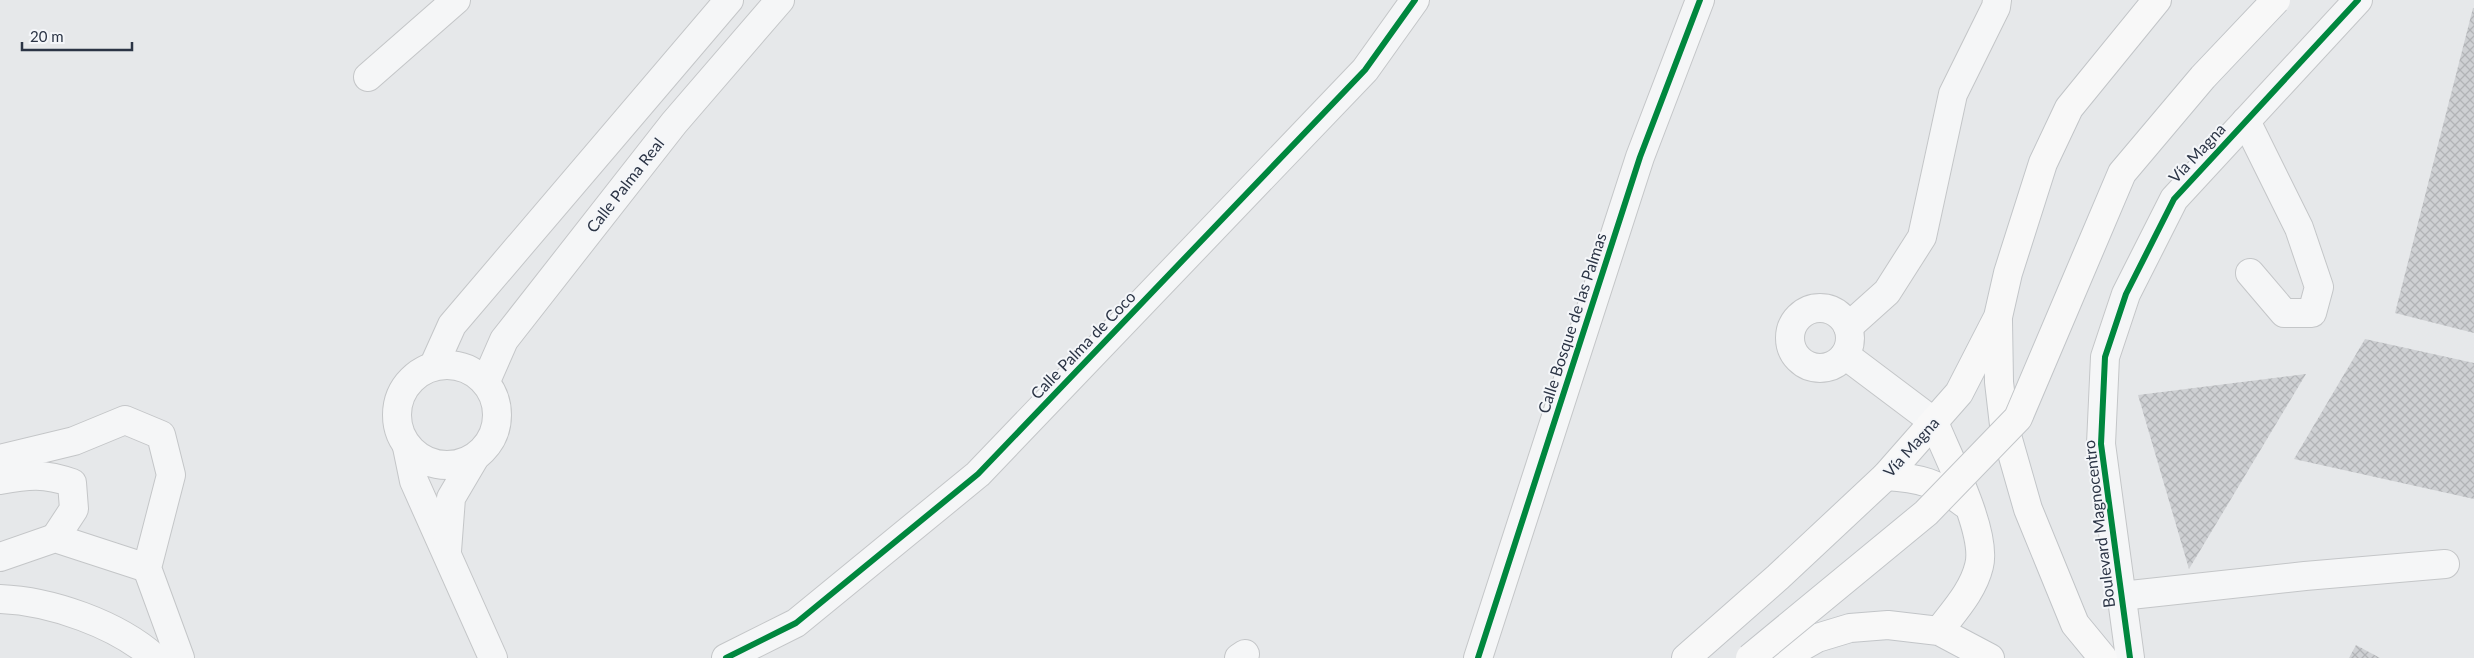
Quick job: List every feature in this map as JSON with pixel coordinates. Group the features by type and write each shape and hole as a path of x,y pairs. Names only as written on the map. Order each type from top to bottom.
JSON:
{"main road":[{"name":"Vía Magna","path":"1686,658 1778,577 1886,476 1959,393 1998,317 2008,273 2043,163 2069,108 2157,0"},
{"path":"1750,658 1926,513 2018,418 2122,173 2203,78 2276,0"},
{"path":"1998,317 1999,382 2004,425 2028,509 2075,624 2103,658"},
{"path":"1934,422 1978,535 1980,565 1968,592 1940,631"},
{"path":"1886,476 1912,478 1930,482 1946,489 1968,506"},
{"path":"1782,658 1817,638 1850,628 1888,625 1940,631 1990,658"}],"street":[{"path":"368,78 456,0"},
{"path":"434,365 452,325 729,0"},
{"name":"Calle Palma Real","path":"486,381 504,340 674,123 780,0"},
{"name":"Calle Palma de Coco","path":"726,658 796,623 978,474 1365,70 1415,0"},
{"name":"Calle Bosque de las Palmas","path":"1478,658 1640,158 1700,0"},
{"name":"Vía Magna","path":"2105,357 2126,294 2174,199 2358,0"},
{"path":"1848,327 1887,292 1922,238 1953,94 1999,2"},
{"path":"2246,121 2299,228 2318,287 2312,313 2284,313 2250,273"},
{"path":"1812,308 1827,308 1840,315 1848,327 1850,341 1845,355 1834,364 1820,368 1806,364 1795,355 1789,341 1791,327 1799,315 1812,308"},
{"path":"1845,355 1934,422"},
{"name":"Boulevard Magnocentro","path":"2105,357 2101,444 2130,658"},
{"path":"447,553 451,498 474,459 493,437 498,408 486,381 462,366 434,365 411,377 398,399 396,424 407,447 414,481 493,658"},
{"path":"0,459 74,442 125,420 161,435 171,475 147,568 180,658"},
{"path":"407,447 426,462 450,466 474,459"},
{"path":"0,480 22,476 51,475 72,483 74,509 55,538"},
{"path":"0,557 55,538 147,568"},
{"path":"2121,596 2305,576 2446,564"},
{"path":"0,599 14,600 80,615 139,643 155,658"}],"building":[{"path":"2474,8 2474,333 2395,313"},
{"path":"2365,339 2474,363 2474,499 2294,459"},
{"path":"2306,374 2189,569 2138,395"},
{"path":"2356,645 2380,658 2349,658"}],"cycle path":[{"path":"726,658 796,623 978,474 1365,70 1415,0"},
{"path":"1478,658 1640,157 1700,0"},
{"path":"2130,658 2101,444 2105,357 2126,294 2174,199 2358,0"}]}
